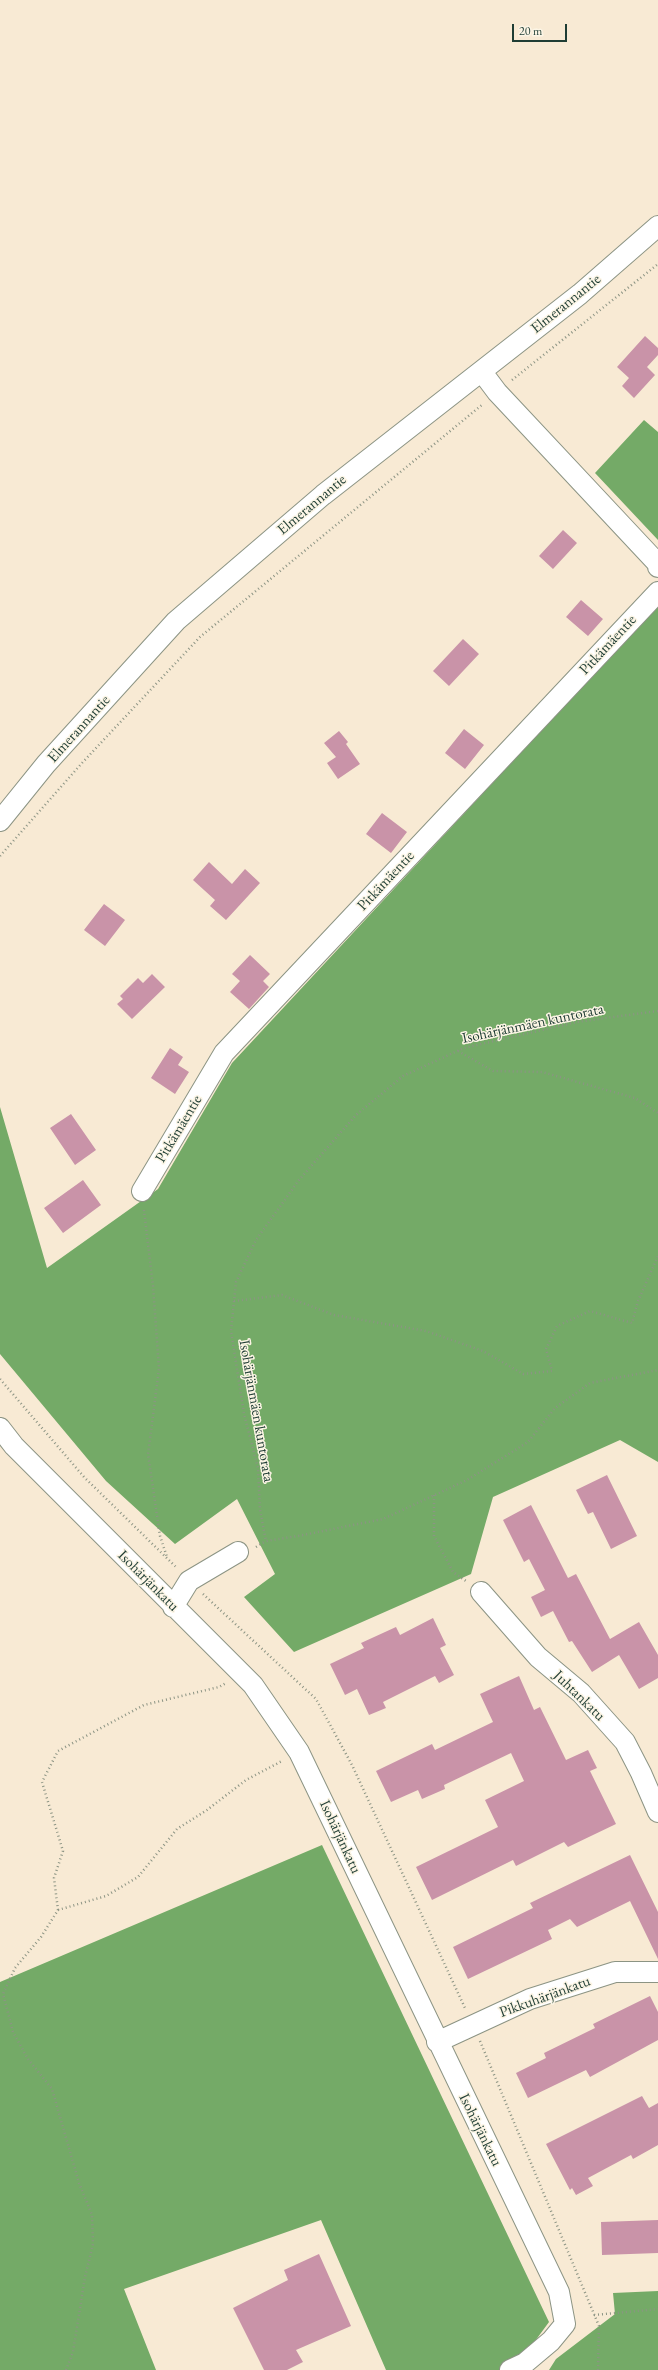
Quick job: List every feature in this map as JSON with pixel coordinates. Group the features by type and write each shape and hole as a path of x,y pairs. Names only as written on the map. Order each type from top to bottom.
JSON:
{"street":[{"name":"Elmerannantie","path":"0,821 46,764 176,621 323,495 580,294 658,226"},
{"path":"482,372 497,392 652,558 658,567"},
{"name":"Pitkämäentie","path":"142,1191 224,1053 658,592"},
{"name":"Isohärjänkatu","path":"0,1428 14,1446 252,1685 299,1752 437,2042 559,2292 565,2324 551,2341 525,2363 510,2370"},
{"path":"173,1607 189,1581 238,1552"},
{"name":"Juhtankatu","path":"481,1592 538,1657 581,1694 624,1742 641,1773 658,1812"},
{"name":"Pikkuhärjänkatu","path":"437,2042 530,1999 615,1972 658,1972"}],"path":[{"path":"0,856 82,763 200,637 497,392 658,264"},
{"name":"Isohärjänmäen kuntorata","path":"658,1011 577,1022 458,1051 404,1076 356,1114 299,1180 256,1240 236,1282 231,1331 244,1414 258,1468 260,1510 266,1541 382,1519 467,1480 528,1442 555,1408 590,1382 658,1370"},
{"path":"458,1051 493,1071 542,1072 635,1098 658,1113"},
{"path":"142,1191 153,1286 159,1369 148,1454 160,1536 167,1558"},
{"path":"234,1301 282,1295 334,1315 426,1331 484,1351 523,1374 552,1371 546,1349 557,1326 590,1311 632,1323 638,1301 658,1256"},
{"path":"0,1378 84,1477 189,1581 316,1699 352,1765 474,2025 599,2326 598,2370"},
{"path":"434,1495 434,1536 453,1572 481,1592"},
{"path":"66,2370 73,2352 84,2277 92,2244 92,2215 79,2183 52,2089 28,2059 14,2032 1,1995 15,1968 42,1937 58,1910 54,1878 63,1851 42,1782 58,1751 144,1705 219,1687 241,1674"},
{"path":"58,1910 106,1896 138,1877 177,1829 207,1810 246,1780 299,1752"},
{"path":"594,2315 658,2309"}],"green space":[{"path":"644,420 658,432 658,540 595,473"},
{"path":"658,605 658,1462 620,1440 493,1497 471,1574 294,1652 244,1597 275,1574 237,1499 175,1544 106,1481 0,1354 0,1107 47,1268 158,1189 232,1063"},
{"path":"322,1845 549,2322 516,2367 507,2370 386,2370 321,2220 124,2289 156,2370 0,2370 0,1982"},
{"path":"658,2291 658,2370 549,2370 556,2359 615,2314 613,2293"}],"building":[{"path":"645,336 658,348 658,355 647,367 655,375 634,398 622,386 629,378 617,367"},
{"path":"563,530 577,543 553,569 539,556"},
{"path":"581,600 603,619 588,636 566,617"},
{"path":"463,639 479,654 449,686 433,671"},
{"path":"464,729 484,745 465,769 445,753"},
{"path":"339,731 348,742 346,744 360,764 338,779 327,763 336,757 324,743"},
{"path":"382,813 407,832 391,853 366,834"},
{"path":"209,862 232,884 245,869 260,883 226,920 210,906 215,900 193,880"},
{"path":"104,904 125,920 105,946 84,930"},
{"path":"250,955 270,974 263,981 269,987 249,1009 230,992 240,981 232,974"},
{"path":"152,974 165,987 132,1019 117,1004 123,999 120,996 138,978 143,983"},
{"path":"170,1048 183,1057 178,1065 189,1072 175,1094 151,1078"},
{"path":"71,1114 96,1150 75,1165 50,1128"},
{"path":"83,1180 101,1205 63,1233 44,1208"},
{"path":"607,1475 637,1536 611,1549 593,1512 588,1514 576,1490"},
{"path":"531,1505 568,1578 576,1574 610,1639 639,1622 658,1655 658,1678 639,1689 619,1655 592,1672 572,1641 569,1642 553,1611 541,1617 531,1597 545,1590 529,1559 524,1562 503,1520"},
{"path":"433,1618 446,1645 440,1648 454,1675 439,1683 435,1676 383,1702 386,1708 369,1715 357,1689 345,1695 330,1664 364,1648 361,1643 396,1627 400,1635"},
{"path":"519,1676 534,1710 540,1707 566,1760 588,1750 597,1768 590,1771 616,1824 568,1847 564,1842 516,1866 513,1860 432,1900 416,1867 498,1827 485,1800 524,1781 511,1753 444,1785 445,1789 422,1799 418,1790 391,1802 376,1771 432,1744 435,1750 493,1722 480,1694"},
{"path":"630,1855 658,1912 658,1959 630,1901 577,1927 570,1919 548,1930 552,1939 468,1979 453,1947 533,1908 530,1903"},
{"path":"650,1996 658,2012 658,2040 590,2077 586,2070 528,2098 516,2073 546,2058 544,2053 595,2028 593,2024"},
{"path":"642,2096 649,2108 658,2103 658,2145 633,2159 631,2155 588,2178 593,2186 576,2195 572,2188 570,2190 546,2144"},
{"path":"658,2220 658,2253 602,2255 601,2222"},
{"path":"319,2254 351,2326 296,2350 303,2362 287,2370 264,2370 233,2308 288,2280 284,2270"}]}
